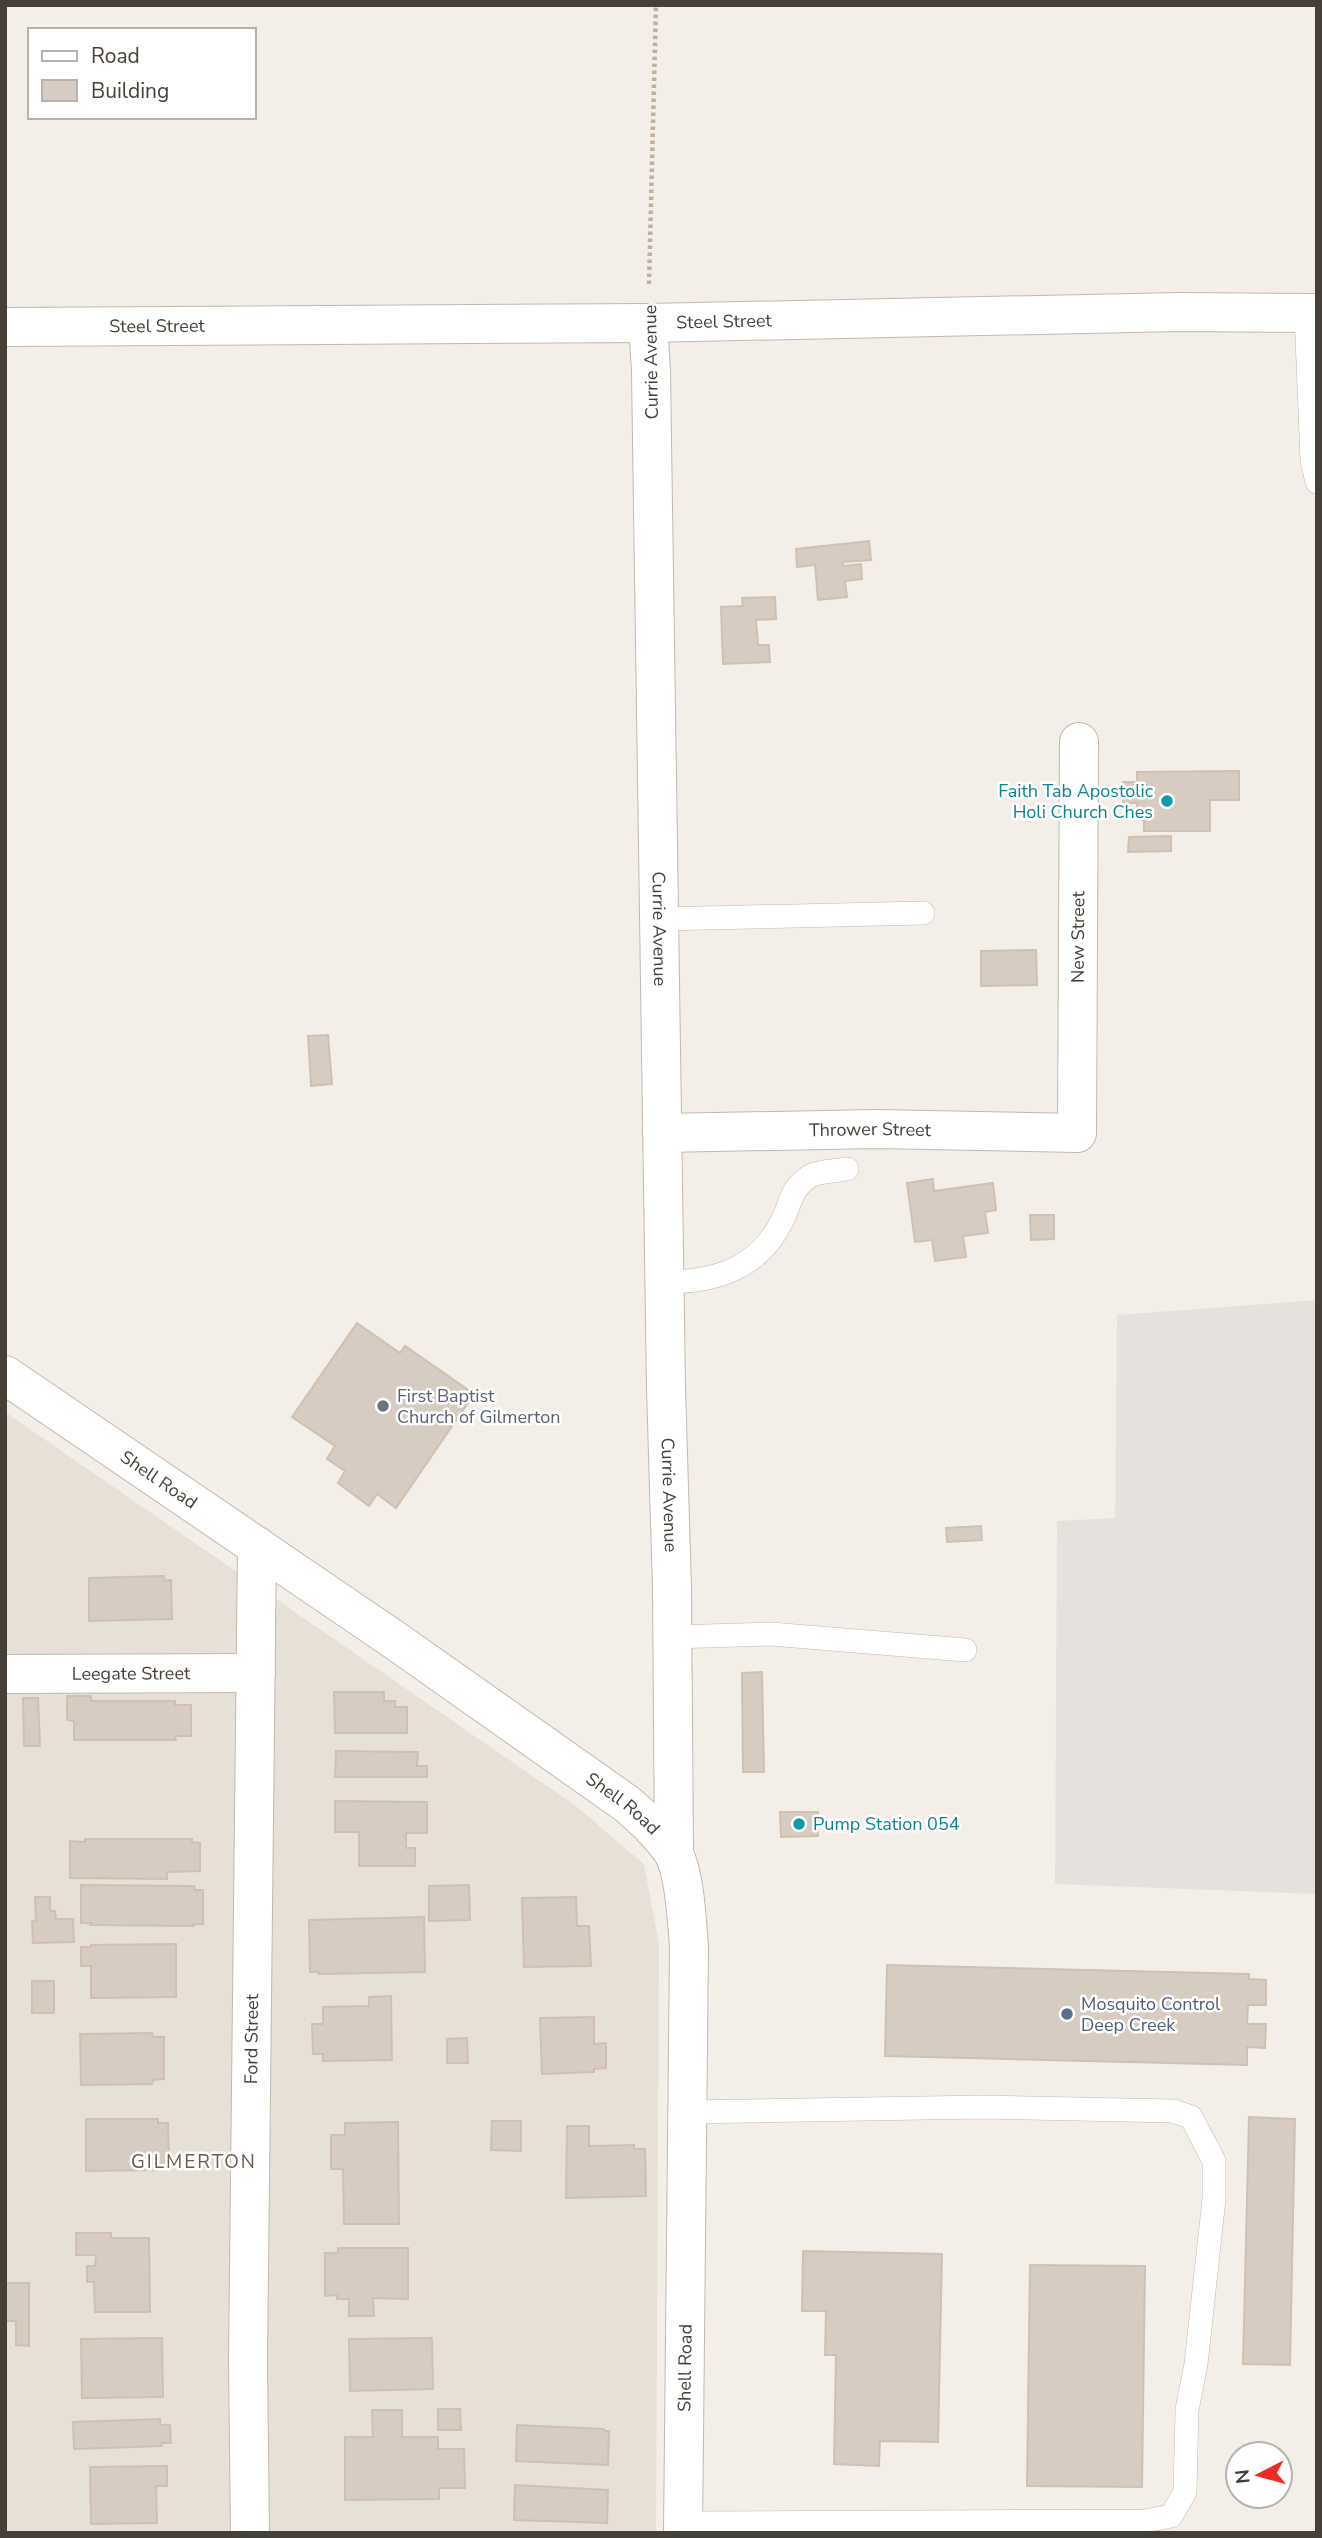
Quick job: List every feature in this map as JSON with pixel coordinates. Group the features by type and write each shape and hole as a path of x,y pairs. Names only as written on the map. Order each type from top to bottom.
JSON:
{"street":[{"name":"Steel Street","path":"5,327 648,323 1166,312 1311,313"},
{"name":"Currie Avenue","path":"648,323 652,384 666,1388 673,1637 674,1853"},
{"name":"New Street","path":"1077,1133 1079,742"},
{"name":"Thrower Street","path":"662,1133 876,1129 1077,1133"},
{"name":"Shell Road","path":"5,1375 257,1546 627,1804 652,1827 674,1853 685,1905 689,1947 683,2528"},
{"name":"Ford Street","path":"250,2533 248,2348 257,1546"},
{"name":"Leegate Street","path":"5,1674 256,1673"}],"lane":[{"path":"1311,313 1312,460 1317,482"},
{"path":"660,919 923,913"},
{"path":"666,1282 697,1282 742,1267 769,1243 784,1219 791,1195 811,1175 847,1169"},
{"path":"673,1637 771,1634 965,1650"},
{"path":"683,2528 1145,2521 1171,2516 1185,2491 1187,2410 1196,2364 1214,2199 1214,2161 1191,2116 1173,2110 983,2108 688,2112"}],"path":[{"name":"Currie Avenue","path":"648,323 656,5"}],"shaded area":[{"path":"1317,1300 1317,1894 1055,1884 1057,1521 1115,1518 1117,1315"},
{"path":"5,1412 576,1806 644,1864 659,1944 656,2533 5,2533"}],"building":[{"path":"869,541 871,560 843,562 843,566 861,564 862,579 845,581 847,597 818,600 815,565 797,567 796,549"},
{"path":"775,597 776,619 756,620 758,645 769,645 770,662 723,664 721,607 743,606 742,598"},
{"name":"Faith Tab Apostolic Holi Church Ches","path":"1239,771 1239,800 1210,800 1210,831 1144,831 1144,820 1140,820 1140,814 1144,814 1143,811 1137,812 1137,803 1123,803 1123,782 1137,782 1137,772"},
{"path":"1171,836 1171,851 1128,852 1129,837"},
{"path":"1036,950 1037,985 981,986 981,951"},
{"path":"328,1035 332,1084 311,1086 308,1036"},
{"path":"933,1179 934,1191 993,1183 996,1210 985,1212 988,1233 963,1236 966,1257 935,1261 932,1240 915,1242 907,1183"},
{"path":"1030,1215 1054,1215 1054,1239 1031,1240"},
{"name":"First Baptist Church of Gilmerton","path":"357,1323 400,1353 405,1346 474,1394 396,1508 377,1494 369,1506 338,1483 345,1471 327,1459 335,1446 292,1417"},
{"path":"981,1526 982,1540 947,1542 946,1528"},
{"path":"164,1576 165,1581 171,1580 172,1619 89,1621 89,1578"},
{"path":"762,1672 764,1772 743,1772 742,1673"},
{"path":"334,1692 384,1692 384,1701 395,1701 395,1707 407,1707 407,1733 335,1733"},
{"path":"67,1696 91,1696 91,1701 175,1701 175,1705 191,1705 191,1736 175,1736 176,1740 74,1740 74,1721 67,1720"},
{"path":"23,1698 38,1698 40,1746 24,1746"},
{"path":"336,1751 418,1752 417,1766 427,1766 427,1777 335,1777"},
{"path":"335,1801 427,1802 427,1833 406,1833 406,1848 415,1848 415,1866 359,1866 359,1832 335,1832"},
{"name":"Pump Station 054","path":"780,1812 818,1812 818,1836 781,1837"},
{"path":"85,1839 192,1839 192,1842 200,1843 200,1871 167,1872 167,1879 70,1878 70,1841 85,1842"},
{"path":"81,1885 194,1886 195,1890 203,1890 203,1924 81,1923"},
{"path":"469,1885 470,1920 429,1921 429,1886"},
{"path":"35,1897 50,1897 50,1911 55,1911 56,1919 73,1919 74,1942 33,1943"},
{"path":"576,1897 577,1926 589,1926 591,1966 524,1967 522,1898"},
{"path":"424,1917 425,1972 310,1972 309,1920"},
{"path":"176,1944 176,1997 91,1998 91,1966 81,1966 81,1947"},
{"name":"Mosquito Control Deep Creek","path":"887,1965 1249,1974 1249,1979 1266,1980 1266,2005 1248,2005 1247,2024 1266,2024 1265,2048 1247,2047 1247,2065 885,2056"},
{"path":"32,1981 54,1981 54,2013 32,2013"},
{"path":"391,1996 392,2060 323,2061 323,2054 313,2054 312,2024 323,2024 323,2007 369,2006 369,1997"},
{"path":"594,2017 594,2044 606,2043 606,2068 594,2069 594,2072 542,2074 540,2018"},
{"path":"152,2033 153,2037 164,2037 164,2079 153,2080 152,2084 81,2085 80,2034"},
{"path":"467,2038 468,2063 447,2063 447,2039"},
{"path":"1249,2117 1295,2119 1290,2365 1243,2364"},
{"path":"86,2119 158,2119 158,2123 168,2123 169,2166 158,2166 158,2170 86,2171"},
{"path":"492,2121 521,2121 521,2151 491,2150"},
{"path":"398,2122 399,2224 344,2224 343,2169 331,2169 331,2135 345,2135 345,2123"},
{"path":"567,2126 589,2126 589,2146 634,2145 634,2149 645,2149 646,2196 566,2198"},
{"path":"76,2233 111,2233 111,2238 149,2238 150,2312 95,2312 94,2282 87,2282 87,2266 95,2266 96,2255 76,2255"},
{"path":"338,2248 408,2248 408,2299 373,2298 374,2316 349,2316 349,2299 337,2299 337,2295 325,2296 325,2253 338,2253"},
{"path":"803,2251 942,2254 938,2442 880,2441 879,2466 834,2464 836,2355 825,2355 826,2311 802,2311"},
{"path":"1030,2265 1145,2266 1142,2487 1027,2486"},
{"path":"5,2283 29,2283 29,2346 16,2345 16,2321 5,2321"},
{"path":"162,2338 163,2397 82,2398 81,2339"},
{"path":"432,2338 433,2389 350,2391 349,2339"},
{"path":"438,2409 460,2409 461,2430 438,2430"},
{"path":"372,2410 402,2410 402,2437 438,2437 438,2449 464,2449 465,2488 439,2488 439,2499 345,2500 345,2437 373,2437"},
{"path":"160,2419 160,2425 170,2425 171,2443 161,2443 162,2446 74,2449 73,2422"},
{"path":"517,2425 609,2431 608,2465 516,2461"},
{"path":"167,2466 167,2486 156,2486 157,2523 91,2524 90,2467"},
{"path":"515,2485 608,2490 607,2523 514,2520"}],"place":[{"name":"Faith Tab Apostolic Holi Church Ches","path":"1167,801"},
{"name":"First Baptist Church of Gilmerton","path":"383,1406"},
{"name":"Pump Station 054","path":"799,1824"},
{"name":"Mosquito Control Deep Creek","path":"1067,2014"}],"district":[{"name":"GILMERTON","path":"194,2161"}]}
